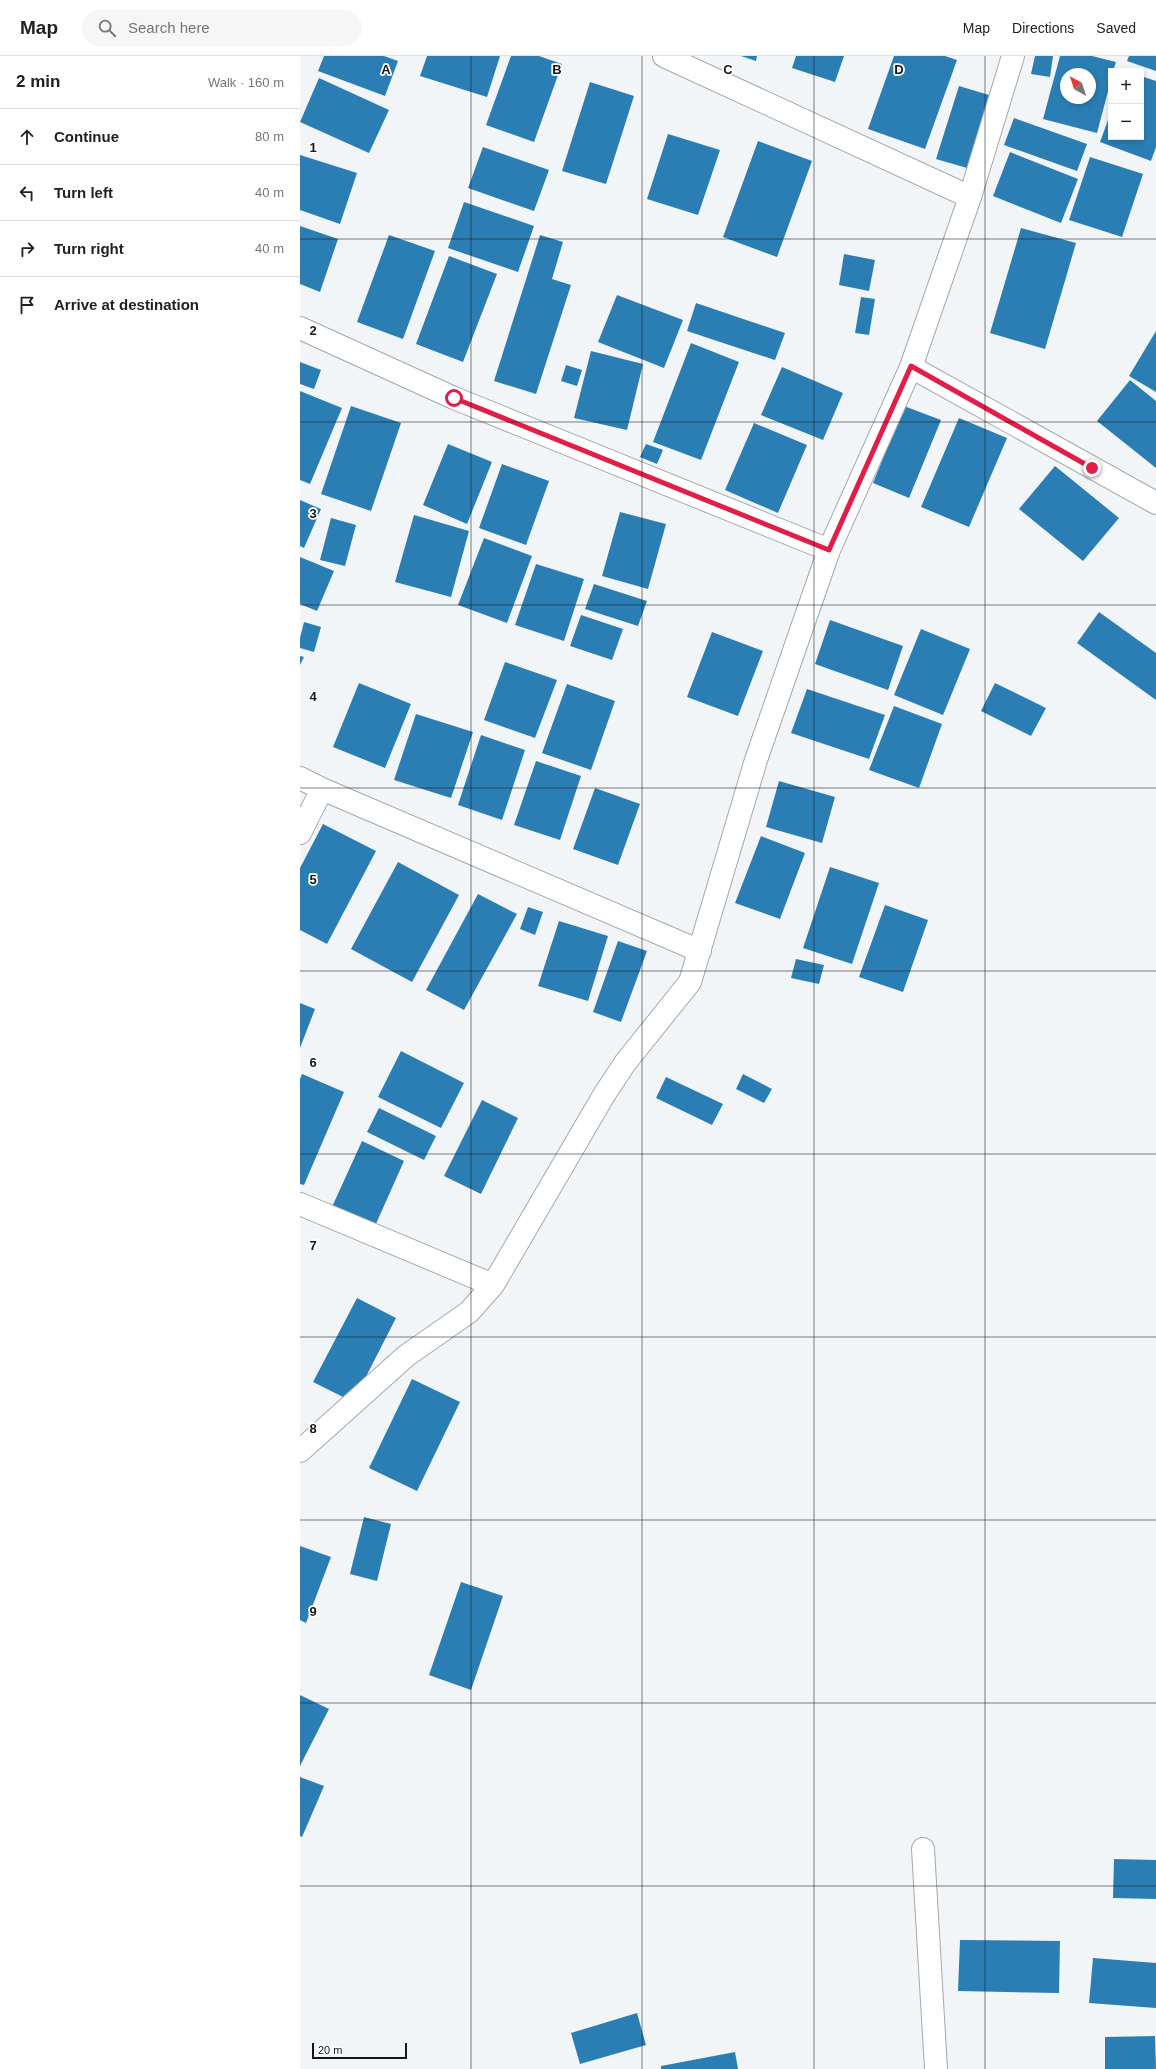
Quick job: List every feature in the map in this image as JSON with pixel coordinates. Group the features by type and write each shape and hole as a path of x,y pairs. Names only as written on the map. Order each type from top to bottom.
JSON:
{"street":[{"path":"664,56 970,197"},
{"path":"300,1451 406,1356 469,1312 493,1285 604,1095 626,1063 690,982 756,760 829,550 911,366 970,197 1013,56"},
{"path":"300,328 454,398 829,550"},
{"path":"911,366 1156,503"},
{"path":"300,778 322,789 700,951"},
{"path":"300,833 322,789"},
{"path":"300,1204 493,1285"},
{"path":"922,1849 936,2069"}],"building":[{"path":"324,56 384,56 398,61 385,96 318,71"},
{"path":"427,56 500,56 487,97 420,76"},
{"path":"511,56 539,56 562,64 534,142 486,125"},
{"path":"741,56 757,56 756,61"},
{"path":"796,56 844,56 835,82 792,68"},
{"path":"894,56 945,56 957,60 925,149 868,129"},
{"path":"1035,56 1053,56 1050,77 1031,74"},
{"path":"1060,56 1092,56 1116,62 1114,68 1108,68 1108,91 1097,133 1043,119"},
{"path":"1129,56 1156,56 1156,71 1127,61"},
{"path":"1144,77 1156,81 1156,147 1151,161 1100,142 1108,120 1108,140 1144,140"},
{"path":"319,78 389,110 369,153 300,122"},
{"path":"590,82 634,96 606,184 562,171"},
{"path":"959,86 989,95 967,168 936,159"},
{"path":"1014,118 1087,144 1077,171 1004,145"},
{"path":"668,134 720,150 698,215 647,199"},
{"path":"758,141 812,161 777,257 723,237"},
{"path":"483,147 549,170 534,211 468,188"},
{"path":"1010,152 1078,179 1061,223 993,196"},
{"path":"300,155 357,173 340,224 300,210"},
{"path":"1090,157 1143,174 1122,237 1069,220"},
{"path":"464,202 534,226 518,272 448,248"},
{"path":"300,226 338,239 320,292 300,284"},
{"path":"1021,228 1076,243 1045,349 990,333"},
{"path":"389,235 435,251 403,339 357,322"},
{"path":"540,235 563,242 552,279 571,285 536,394 494,381"},
{"path":"844,254 875,260 869,291 839,285"},
{"path":"449,256 497,274 463,362 416,344"},
{"path":"617,295 683,320 664,368 598,342"},
{"path":"861,297 875,299 869,335 855,333"},
{"path":"696,303 785,333 775,360 687,331"},
{"path":"1156,331 1156,392 1129,376"},
{"path":"691,343 739,362 701,460 653,442"},
{"path":"591,351 643,364 627,430 574,418"},
{"path":"300,362 321,370 314,389 300,384"},
{"path":"566,365 582,370 577,386 561,381"},
{"path":"782,367 843,393 823,440 761,415"},
{"path":"1130,380 1156,401 1156,468 1097,421"},
{"path":"300,391 342,408 310,484 300,480"},
{"path":"351,406 401,423 371,511 321,494"},
{"path":"904,406 941,420 909,498 873,483"},
{"path":"959,418 1007,438 969,527 921,507"},
{"path":"754,423 807,445 778,513 725,490"},
{"path":"448,444 492,462 467,524 423,505"},
{"path":"646,444 663,450 657,464 640,457"},
{"path":"502,464 549,481 526,545 479,528"},
{"path":"1055,466 1119,518 1083,561 1019,509"},
{"path":"300,500 321,509 304,548 300,546"},
{"path":"620,512 666,524 648,589 602,576"},
{"path":"414,515 469,531 451,597 395,582"},
{"path":"331,518 356,525 345,566 320,560"},
{"path":"484,538 532,556 507,623 458,605"},
{"path":"300,557 334,571 317,611 300,604"},
{"path":"536,564 584,579 564,641 515,625"},
{"path":"594,584 647,601 638,626 585,609"},
{"path":"1099,612 1156,653 1156,700 1077,643"},
{"path":"581,615 623,629 612,660 570,646"},
{"path":"830,620 903,646 888,690 815,664"},
{"path":"304,622 321,627 314,652 300,648 300,638"},
{"path":"921,629 970,649 943,715 894,695"},
{"path":"712,632 763,651 738,716 687,697"},
{"path":"300,656 304,657 300,665"},
{"path":"505,662 557,680 535,738 484,720"},
{"path":"359,683 411,704 385,768 333,747"},
{"path":"995,683 1046,708 1031,736 981,711"},
{"path":"567,684 615,701 591,770 542,753"},
{"path":"807,689 885,715 869,759 791,733"},
{"path":"894,706 942,724 919,788 869,770"},
{"path":"416,714 473,732 451,798 394,780"},
{"path":"481,735 525,750 502,820 458,805"},
{"path":"536,761 581,776 560,840 514,825"},
{"path":"779,781 835,797 822,843 766,827"},
{"path":"595,788 640,804 618,865 573,849"},
{"path":"323,824 376,851 327,944 300,930 300,868"},
{"path":"761,836 805,853 780,919 735,903"},
{"path":"398,862 459,895 412,982 351,949"},
{"path":"830,867 879,883 852,964 803,948"},
{"path":"478,894 517,914 464,1010 426,990"},
{"path":"885,905 928,920 903,992 859,977"},
{"path":"528,907 543,912 535,935 520,929"},
{"path":"559,921 608,936 588,1001 538,986"},
{"path":"618,941 647,951 621,1022 593,1012"},
{"path":"796,959 824,965 819,984 791,978"},
{"path":"300,1003 315,1009 300,1048"},
{"path":"401,1051 464,1083 441,1128 378,1097"},
{"path":"302,1074 344,1092 304,1185 300,1184 300,1079"},
{"path":"743,1074 772,1089 764,1103 736,1089"},
{"path":"666,1077 723,1104 712,1125 656,1098"},
{"path":"482,1100 518,1118 481,1194 444,1176"},
{"path":"379,1108 436,1136 424,1160 367,1132"},
{"path":"362,1141 404,1161 375,1226 332,1207"},
{"path":"357,1298 396,1318 353,1402 313,1382"},
{"path":"412,1379 460,1402 417,1491 369,1468"},
{"path":"364,1517 391,1524 377,1581 350,1574"},
{"path":"300,1546 331,1557 306,1623 300,1620"},
{"path":"461,1582 503,1596 471,1690 429,1675"},
{"path":"300,1695 329,1709 300,1766"},
{"path":"300,1777 324,1786 302,1837 300,1836"},
{"path":"1114,1859 1156,1860 1156,1899 1113,1898"},
{"path":"960,1940 1060,1941 1059,1993 958,1991"},
{"path":"1093,1958 1156,1963 1156,2008 1089,2003"},
{"path":"637,2013 646,2045 580,2064 571,2033"},
{"path":"1155,2036 1156,2069 1105,2069 1105,2037"},
{"path":"735,2052 738,2069 661,2069 661,2066"}],"route":[{"path":"454,398 829,550 911,366 1092,468"}]}
